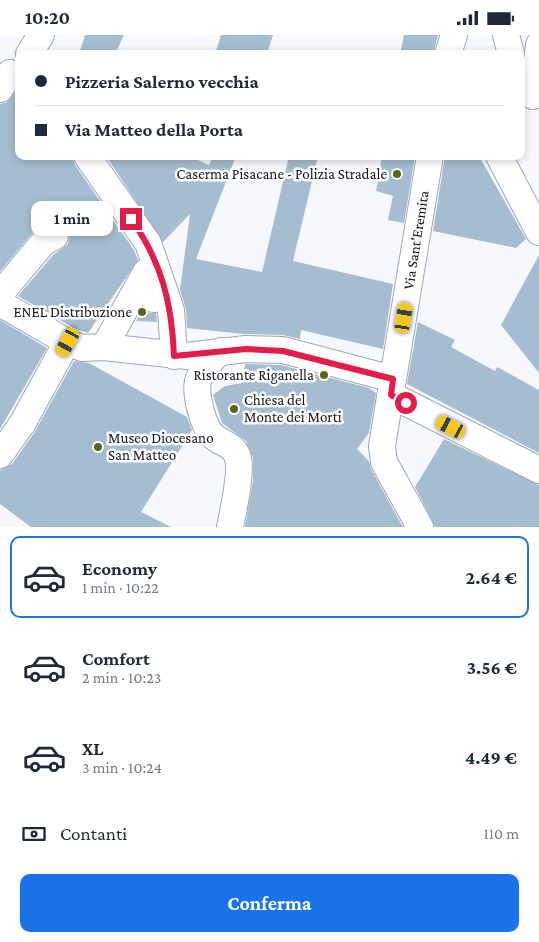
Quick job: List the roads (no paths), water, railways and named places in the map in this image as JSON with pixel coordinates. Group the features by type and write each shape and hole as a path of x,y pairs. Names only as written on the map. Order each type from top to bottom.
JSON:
{"street":[{"path":"20,35 28,50"},
{"path":"32,50 42,35"},
{"path":"449,50 454,35"},
{"path":"506,35 510,50"},
{"path":"531,93 539,45"},
{"path":"90,160 148,243 170,303 173,355"},
{"name":"Via Sant'Eremita","path":"420,527 384,462 382,446 429,160"},
{"path":"501,160 539,232"},
{"path":"0,293 43,243 55,236"},
{"path":"0,455 22,424 85,346 129,303 146,272 160,325 173,355 196,370 203,418 210,432 233,449 238,457 230,527"},
{"path":"0,303 85,346 173,355 246,349 283,351 394,376 451,427 539,471"},
{"path":"198,384 205,367 221,351"}],"place":[{"name":"Caserma Pisacane - Polizia Stradale","path":"397,174"},
{"name":"ENEL Distribuzione","path":"142,312"},
{"name":"Ristorante Riganella","path":"324,375"},
{"name":"Chiesa del Monte dei Morti","path":"234,409"},
{"name":"Museo Diocesano San Matteo","path":"98,447"}]}
